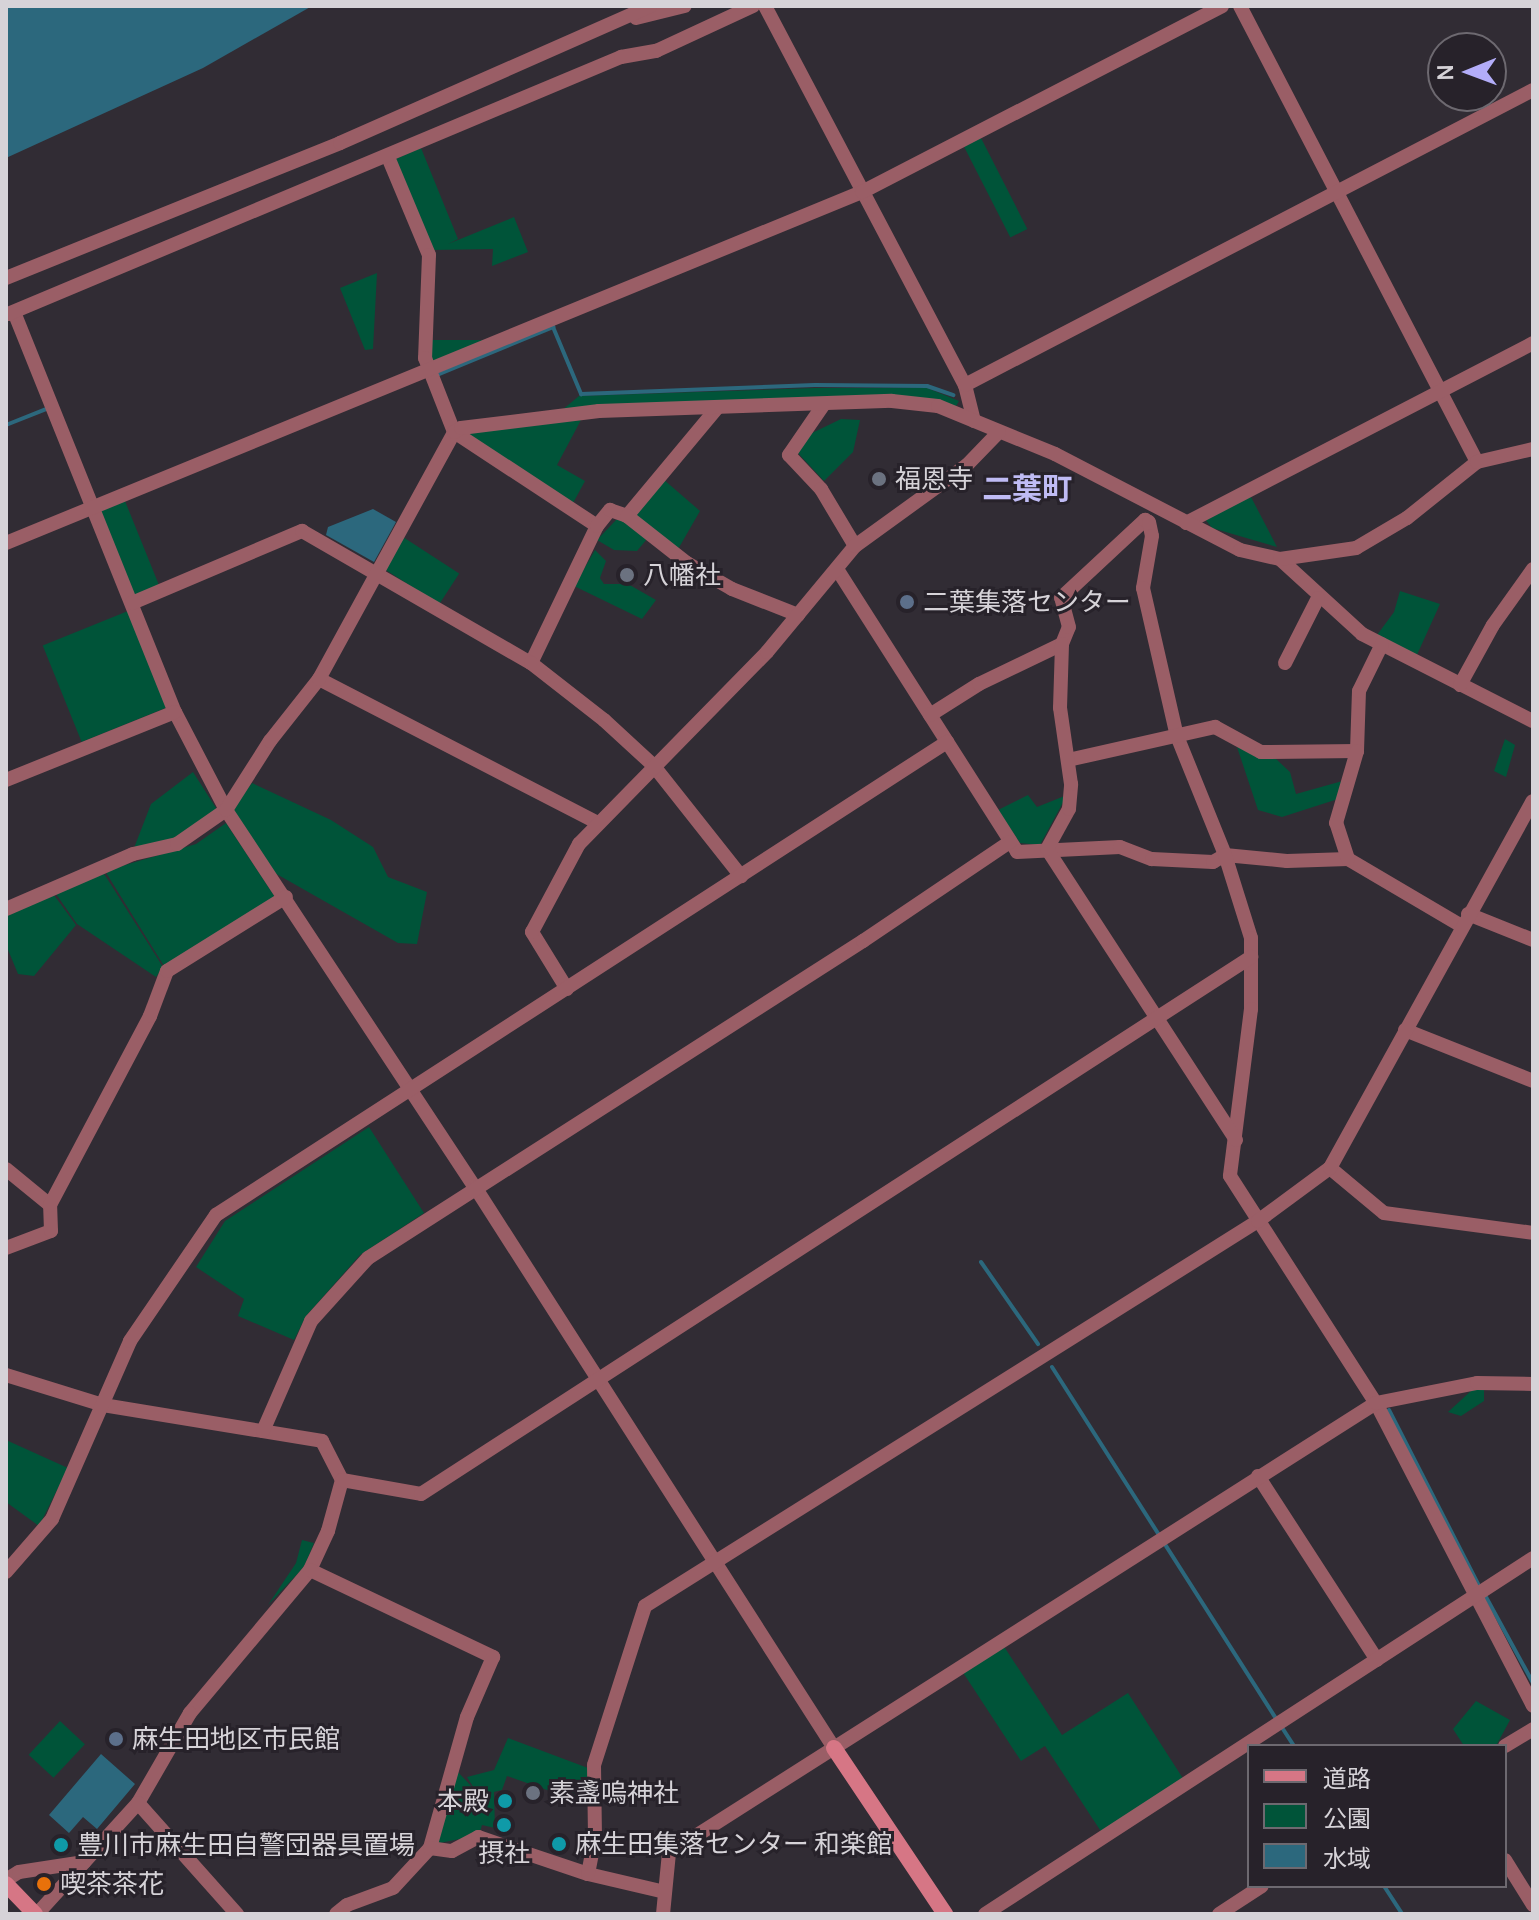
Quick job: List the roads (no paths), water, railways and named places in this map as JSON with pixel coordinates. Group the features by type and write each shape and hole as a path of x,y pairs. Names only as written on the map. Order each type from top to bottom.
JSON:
{"main road":[{"path":"834,1748 945,1914"},
{"path":"6,1882 36,1914"}],"street":[{"path":"6,278 340,143 650,6"},
{"path":"624,20 685,6"},
{"path":"753,6 656,51 621,57 10,313 93,507 175,712 226,810 475,1187 834,1748"},
{"path":"765,6 965,385 974,421"},
{"path":"6,543 862,192 1222,6"},
{"path":"1240,6 1477,462"},
{"path":"965,385 1533,90"},
{"path":"388,157 429,255 427,370 454,432 597,526"},
{"path":"1186,523 1533,343"},
{"path":"454,432 599,411 824,404 938,406 1055,454 1240,550 1280,559 1356,548 1407,518 1477,462 1533,449"},
{"path":"824,404 789,455 821,489 855,546"},
{"path":"627,516 717,408"},
{"path":"6,909 133,854 177,844 226,810 270,741 319,679 454,432"},
{"path":"567,989 532,932 596,822 798,615 855,546 967,465 999,432"},
{"path":"531,663 597,526 610,510 627,516 732,589 798,615"},
{"path":"1047,849 1069,809 1068,760 1060,708 1062,644 1069,627 1061,598 1145,520 1149,522 1152,536 1143,588 1177,736 1247,919 1251,957 1236,1140 1230,1176 1376,1403 1533,1706"},
{"path":"132,603 302,531 378,572 531,663 653,765 741,876"},
{"path":"1280,559 1318,598 1382,644 1533,721"},
{"path":"837,569 1017,852 1120,847 1152,859 1213,862 1225,855 1287,861 1348,859 1464,920 1533,940"},
{"path":"1460,685 1493,625 1533,569"},
{"path":"1285,663 1318,598"},
{"path":"930,715 1062,644"},
{"path":"1348,859 1336,823 1357,751 1359,691 1382,644"},
{"path":"319,679 596,822"},
{"path":"6,780 175,712"},
{"path":"1068,760 1215,727 1261,752 1357,751"},
{"path":"6,1572 52,1519 141,1323 216,1215 947,742"},
{"path":"588,1874 595,1837 594,1765 625,1680 641,1612 1258,1221 1330,1168 1464,920 1533,801"},
{"path":"263,1431 311,1321 368,1258 863,941 1010,842"},
{"path":"1047,849 1236,1140"},
{"path":"6,1248 51,1231 50,1205 150,1016 167,971 286,897"},
{"path":"342,1480 421,1494 1251,957"},
{"path":"1405,1030 1533,1081"},
{"path":"1330,1168 1384,1213 1533,1233"},
{"path":"6,1169 50,1205"},
{"path":"6,1375 103,1405 322,1441 342,1480 328,1531 310,1570 190,1713 138,1803 36,1914"},
{"path":"663,1914 669,1853 1376,1403 1477,1383 1533,1384"},
{"path":"1258,1476 1377,1660"},
{"path":"1247,1744 1533,1558"},
{"path":"310,1570 493,1657 467,1717 430,1848 393,1888 336,1914"},
{"path":"1507,1745 1533,1729"},
{"path":"985,1914 1247,1744"},
{"path":"138,1803 237,1914"},
{"path":"430,1848 452,1851 478,1837 588,1874 665,1892"},
{"path":"6,1882 19,1872 84,1862"},
{"path":"1507,1863 1533,1905"},
{"path":"1219,1914 1259,1888"}],"water":[{"path":"6,6 312,6 203,68 6,158"},
{"path":"373,509 396,522 374,562 326,535 328,527"},
{"path":"101,1754 135,1784 97,1829 83,1817 69,1833 49,1815"}],"waterway":[{"path":"437,375 553,327 581,394 815,385 927,386 953,395"},
{"path":"6,425 46,409"},
{"path":"981,1262 1038,1344"},
{"path":"1052,1367 1276,1719"},
{"path":"1389,1410 1479,1586"},
{"path":"1486,1597 1533,1683"},
{"path":"1281,1726 1293,1744"},
{"path":"1385,1888 1402,1914"}],"place":[{"name":"福恩寺","path":"879,479"},
{"name":"八幡社","path":"627,575"},
{"name":"二葉集落センター","path":"907,602"},
{"name":"麻生田地区市民館","path":"116,1739"},
{"name":"素盞嗚神社","path":"533,1793"},
{"name":"本殿","path":"505,1801"},
{"name":"摂社","path":"504,1825"},
{"name":"麻生田集落センター 和楽館","path":"559,1844"},
{"name":"豊川市麻生田自警団器具置場","path":"61,1845"},
{"name":"喫茶茶花","path":"44,1884"}],"district":[{"name":"二葉町","path":"1027,488"}]}
